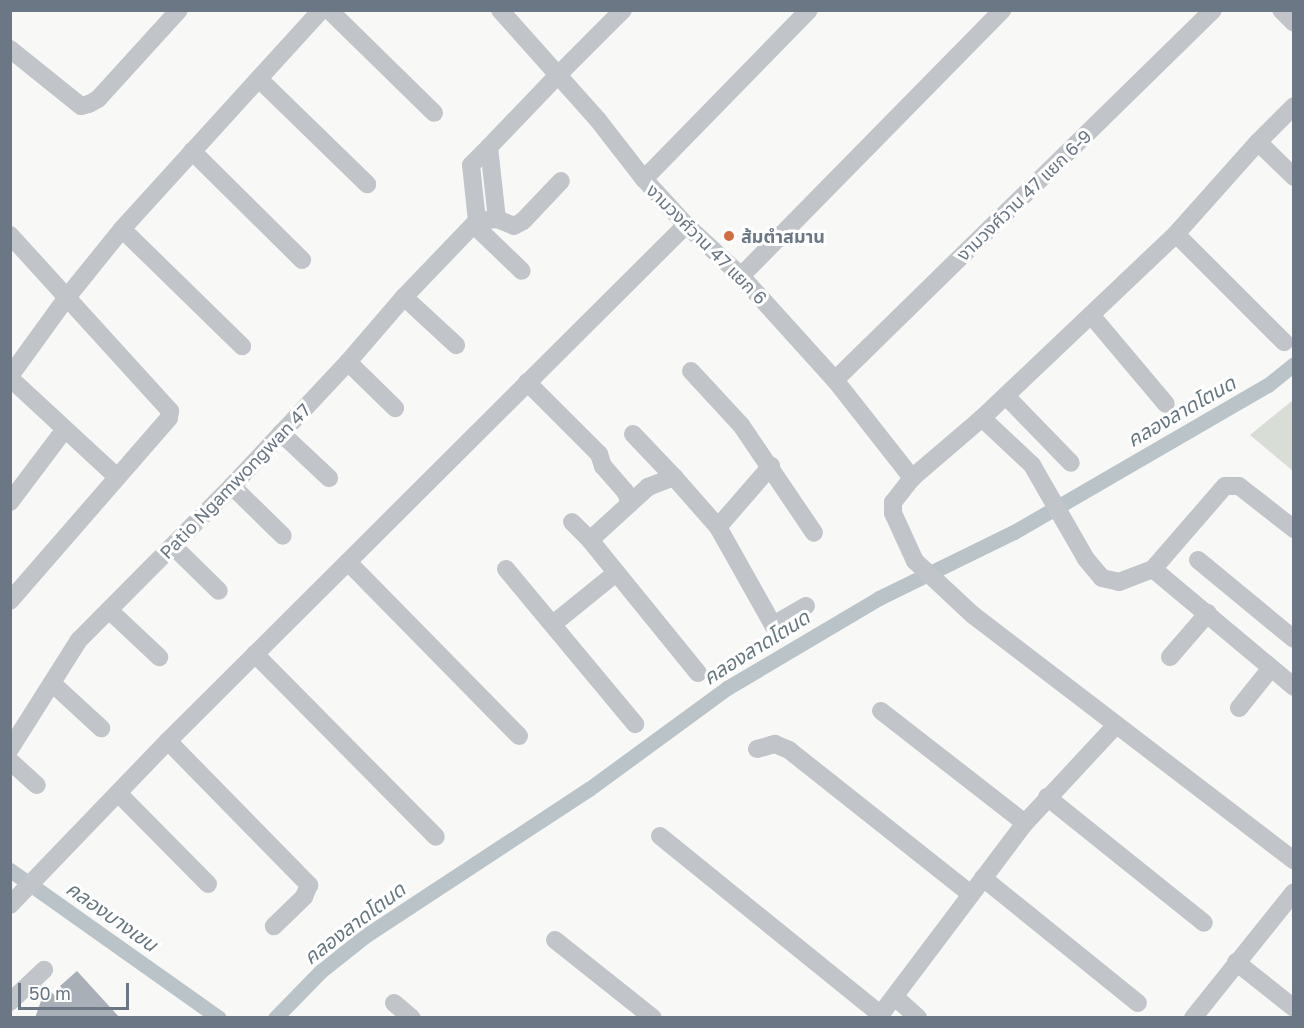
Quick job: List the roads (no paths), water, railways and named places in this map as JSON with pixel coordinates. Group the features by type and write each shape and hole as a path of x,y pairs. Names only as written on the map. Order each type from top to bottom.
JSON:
{"street":[{"path":"10,49 81,106 98,99 178,10"},
{"path":"117,477 10,377 68,296 122,229 321,10"},
{"path":"329,10 434,113"},
{"name":"งามวงศ์วาน 47 แยก 6","path":"500,10 598,120 644,179 686,225 741,276 835,380 912,478"},
{"path":"522,271 476,223 471,165 623,10"},
{"path":"644,179 809,10"},
{"path":"741,276 1002,10"},
{"name":"งามวงศ์วาน 47 แยก 6-9","path":"835,380 1213,10"},
{"path":"1281,10 1293,23"},
{"path":"259,79 367,184"},
{"path":"1293,106 1257,142 1176,234 1006,396 912,478 893,502 893,513 915,561 973,615 1293,860"},
{"path":"1257,142 1293,177"},
{"path":"489,147 497,219"},
{"path":"192,151 302,260"},
{"path":"476,223 497,219 514,226 523,221 561,181"},
{"name":"Patio Ngamwongwan 47","path":"10,749 80,640 232,486 348,362 404,297 476,223"},
{"path":"10,905 168,741 686,225"},
{"path":"122,229 242,346"},
{"path":"1176,234 1284,342"},
{"path":"10,235 68,296 170,411 169,418 10,601"},
{"path":"404,297 456,345"},
{"path":"1091,315 1166,404"},
{"path":"348,362 395,408"},
{"path":"691,371 741,425 771,466 814,533"},
{"path":"527,382 599,454 610,458 632,482 648,487"},
{"path":"1006,396 1071,463"},
{"path":"982,418 1032,465 1086,559 1102,578 1119,582 1153,569 1225,486 1239,486 1293,529"},
{"path":"10,502 65,429"},
{"path":"281,433 328,478"},
{"path":"633,434 718,527 773,625 806,606"},
{"path":"599,454 603,466 625,490 630,503"},
{"path":"718,527 771,466"},
{"path":"590,540 648,487 674,477"},
{"path":"232,486 283,536"},
{"path":"572,522 590,540 698,673"},
{"path":"173,546 219,591"},
{"path":"1198,560 1293,639"},
{"path":"348,562 519,736"},
{"path":"506,569 635,724"},
{"path":"1153,569 1208,613 1293,687"},
{"path":"553,624 616,573"},
{"path":"109,610 159,657"},
{"path":"1170,657 1208,613"},
{"path":"255,654 436,837"},
{"path":"1239,708 1271,668"},
{"path":"52,683 101,728"},
{"path":"881,711 1025,823"},
{"path":"660,836 879,1016 1025,823 1116,725"},
{"path":"168,741 309,885 304,897 274,926"},
{"path":"757,749 775,744 789,750 971,894"},
{"path":"10,761 37,785"},
{"path":"118,793 207,884"},
{"path":"1047,797 1204,923"},
{"path":"983,878 1137,1003"},
{"path":"1193,1017 1293,892"},
{"path":"555,940 653,1017"},
{"path":"1236,962 1293,1008"},
{"path":"10,1002 44,970"},
{"path":"895,997 918,1017"},
{"path":"394,1003 412,1017"}],"waterway":[{"name":"คลองลาดโตนด","path":"275,1018 321,971 365,936 589,789 727,688 879,598 1014,532 1268,385 1294,364"},
{"name":"คลองบางเขน","path":"10,870 219,1018"}],"place":[{"name":"ส้มตำสมาน","path":"729,236"}]}
